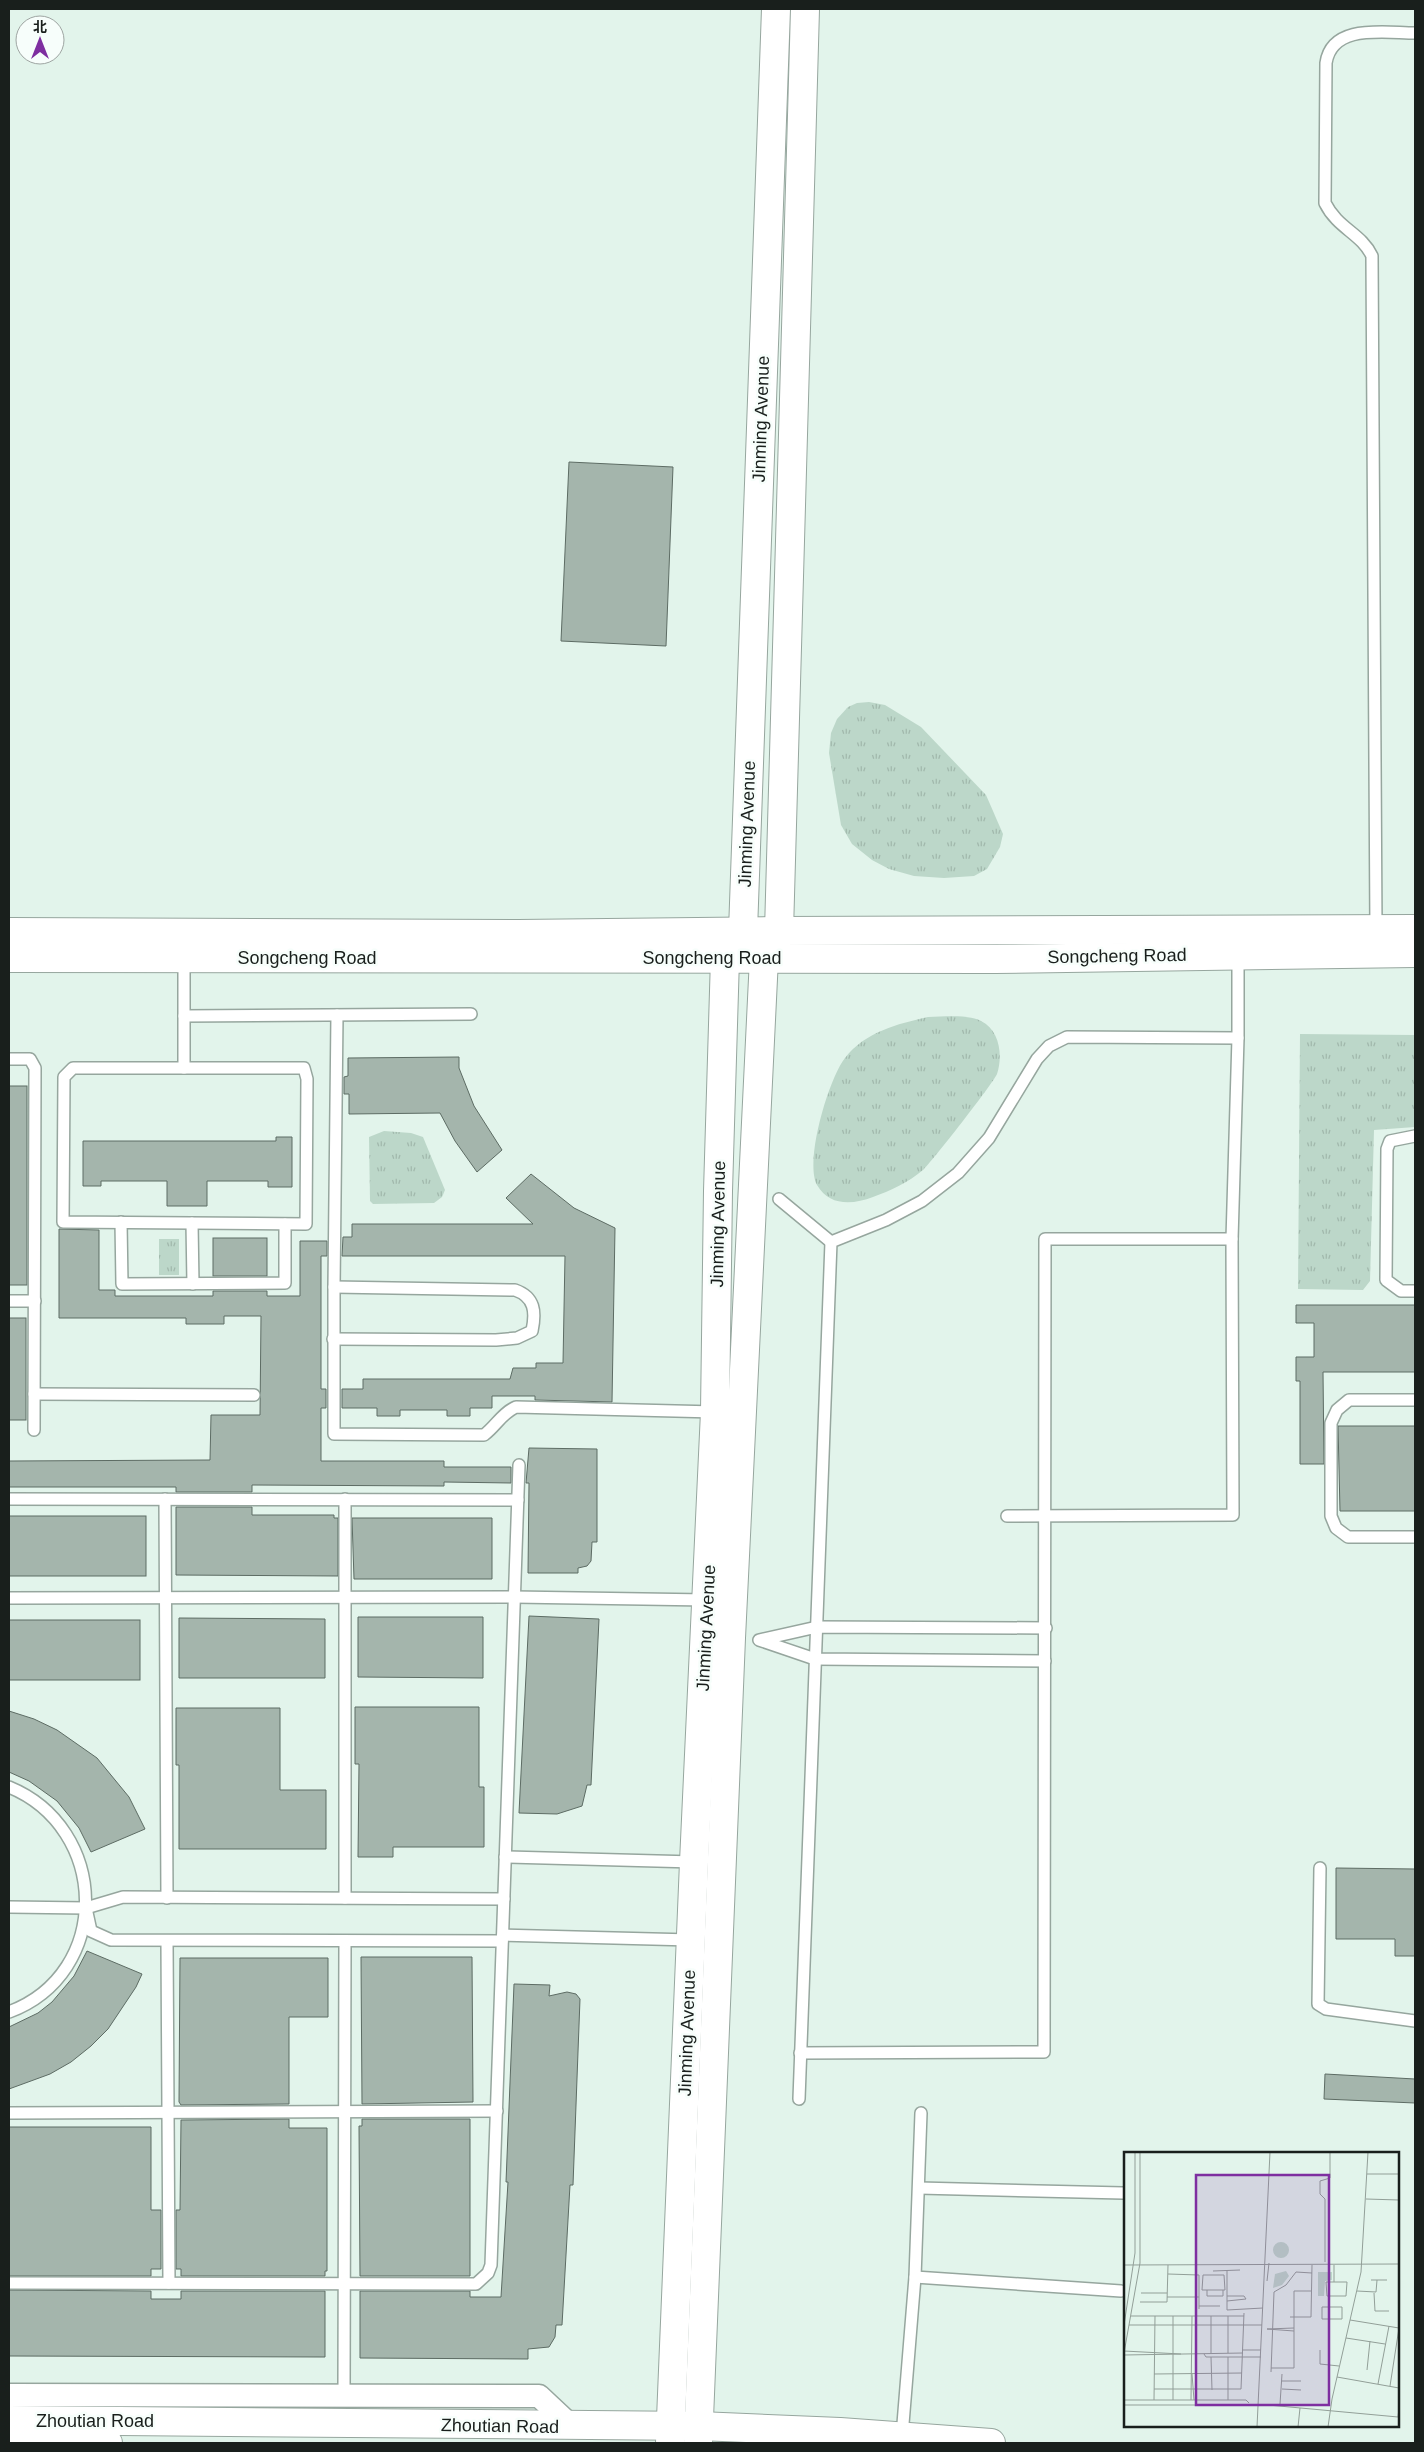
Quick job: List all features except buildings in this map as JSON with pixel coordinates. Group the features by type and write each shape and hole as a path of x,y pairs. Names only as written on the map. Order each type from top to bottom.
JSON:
{"main road":[{"name":"Jinming Avenue","path":"743,931 776,9"},
{"name":"Jinming Avenue","path":"698,2435 745,1639 764,958 778,931 805,9"},
{"name":"Songcheng Road","path":"9,932 518,934 743,931 1415,929"},
{"path":"725,958 743,931"},
{"name":"Songcheng Road","path":"9,958 995,958 1415,953"},
{"name":"Jinming Avenue","path":"671,2435 694,1862 715,1412 718,1191 725,958"},
{"name":"Zhoutian Road","path":"9,2420 571,2426 671,2435 902,2436 991,2443"},
{"name":"Zhoutian Road","path":"9,2443 108,2443"}],"street":[{"path":"9,2395 539,2396 571,2426"}],"lane":[{"path":"1376,929 1372,256 1366,242 1340,225 1325,204 1326,63 1332,46 1341,38 1358,33 1415,33"},
{"path":"1007,1516 1233,1515 1232,1239 1238,1038 1238,954"},
{"path":"184,958 184,1068"},
{"path":"184,1016 470,1014"},
{"path":"337,1015 333,1339 334,1434 484,1436 498,1424 504,1412 516,1407 715,1412"},
{"path":"831,1242 886,1220 922,1201 958,1173 989,1138 1037,1059 1049,1046 1067,1037 1238,1038"},
{"path":"9,1058 30,1059 35,1068 34,1430"},
{"path":"73,1068 304,1068 307,1079 306,1224 121,1222 62,1222 64,1077 73,1068"},
{"path":"1415,1136 1390,1141 1387,1149 1386,1280 1401,1291 1415,1291"},
{"path":"778,1199 831,1242"},
{"path":"121,1222 122,1284 285,1283 285,1224"},
{"path":"192,1223 193,1284"},
{"path":"800,2053 1044,2052 1046,1239 1232,1239"},
{"path":"799,2099 831,1242"},
{"path":"333,1339 496,1340 517,1338 532,1330 534,1322 534,1309 530,1297 515,1290 334,1287"},
{"path":"9,1301 35,1301"},
{"path":"34,1394 254,1394"},
{"path":"1415,1400 1349,1400 1337,1410 1331,1423 1331,1516 1336,1528 1348,1537 1415,1537"},
{"path":"9,2283 476,2284 488,2273 491,2265 519,1465"},
{"path":"9,1499 518,1500"},
{"path":"165,1499 167,1898"},
{"path":"344,1898 345,1500"},
{"path":"9,1598 514,1597 707,1600"},
{"path":"745,1639 817,1627 1046,1628"},
{"path":"745,1639 816,1659 1046,1661"},
{"path":"9,1787 34,1800 49,1812 72,1843 85,1880 86,1908 91,1931 111,1940 344,1941 503,1938 691,1940"},
{"path":"505,1857 694,1862"},
{"path":"1320,1868 1316,2000 1318,2004 1326,2009 1415,2021"},
{"path":"9,1907 86,1908 123,1898 504,1899"},
{"path":"9,2012 34,1999 62,1972 80,1938 86,1908"},
{"path":"167,1941 169,2284"},
{"path":"344,1941 344,2395"},
{"path":"9,2113 496,2111"},
{"path":"902,2436 915,2277 921,2113"},
{"path":"919,2188 1123,2193"},
{"path":"915,2277 1121,2291"}],"green space":[{"path":"869,702 885,705 921,727 986,795 1003,834 1000,847 987,869 974,876 944,878 914,876 889,869 872,860 852,844 841,825 829,753 831,733 837,719 848,707 857,703"},
{"path":"928,1017 969,1017 987,1025 996,1037 1000,1052 997,1074 949,1139 918,1174 893,1189 865,1200 842,1202 828,1197 817,1185 814,1173 814,1158 820,1120 839,1068 853,1049 872,1035 893,1026"},
{"path":"1300,1034 1415,1035 1415,1127 1374,1130 1370,1281 1363,1290 1298,1289"},
{"path":"384,1131 411,1133 423,1137 445,1190 442,1197 434,1203 373,1204 370,1201 369,1137"},
{"path":"159,1239 179,1239 179,1275 159,1275"}]}
